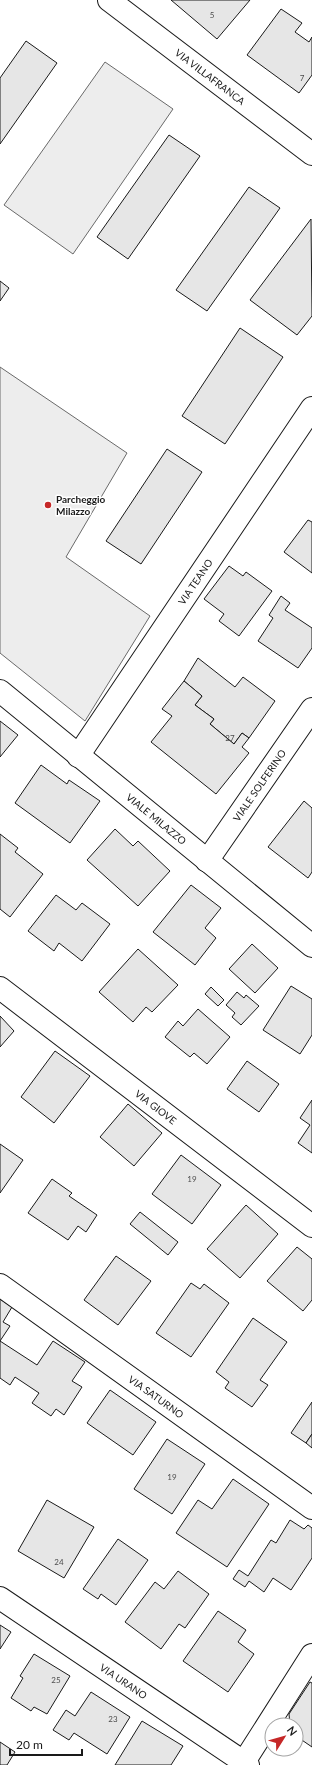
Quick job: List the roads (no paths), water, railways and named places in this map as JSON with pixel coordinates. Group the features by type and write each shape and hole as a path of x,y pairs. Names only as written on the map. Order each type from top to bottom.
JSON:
{"street":[{"name":"VIA VILLAFRANCA","path":"109,0 312,154"},
{"name":"VIA TEANO","path":"78,756 312,408"},
{"name":"VIALE MILAZZO","path":"0,692 312,946"},
{"name":"VIALE SOLFERINO","path":"208,861 312,709"},
{"name":"VIA GIOVE","path":"0,988 312,1226"},
{"name":"VIA SATURNO","path":"0,1285 312,1508"},
{"name":"VIA URANO","path":"0,1598 245,1764"},
{"path":"245,1764 312,1655"}],"place":[{"name":"Parcheggio Milazzo","path":"48,505"}]}
